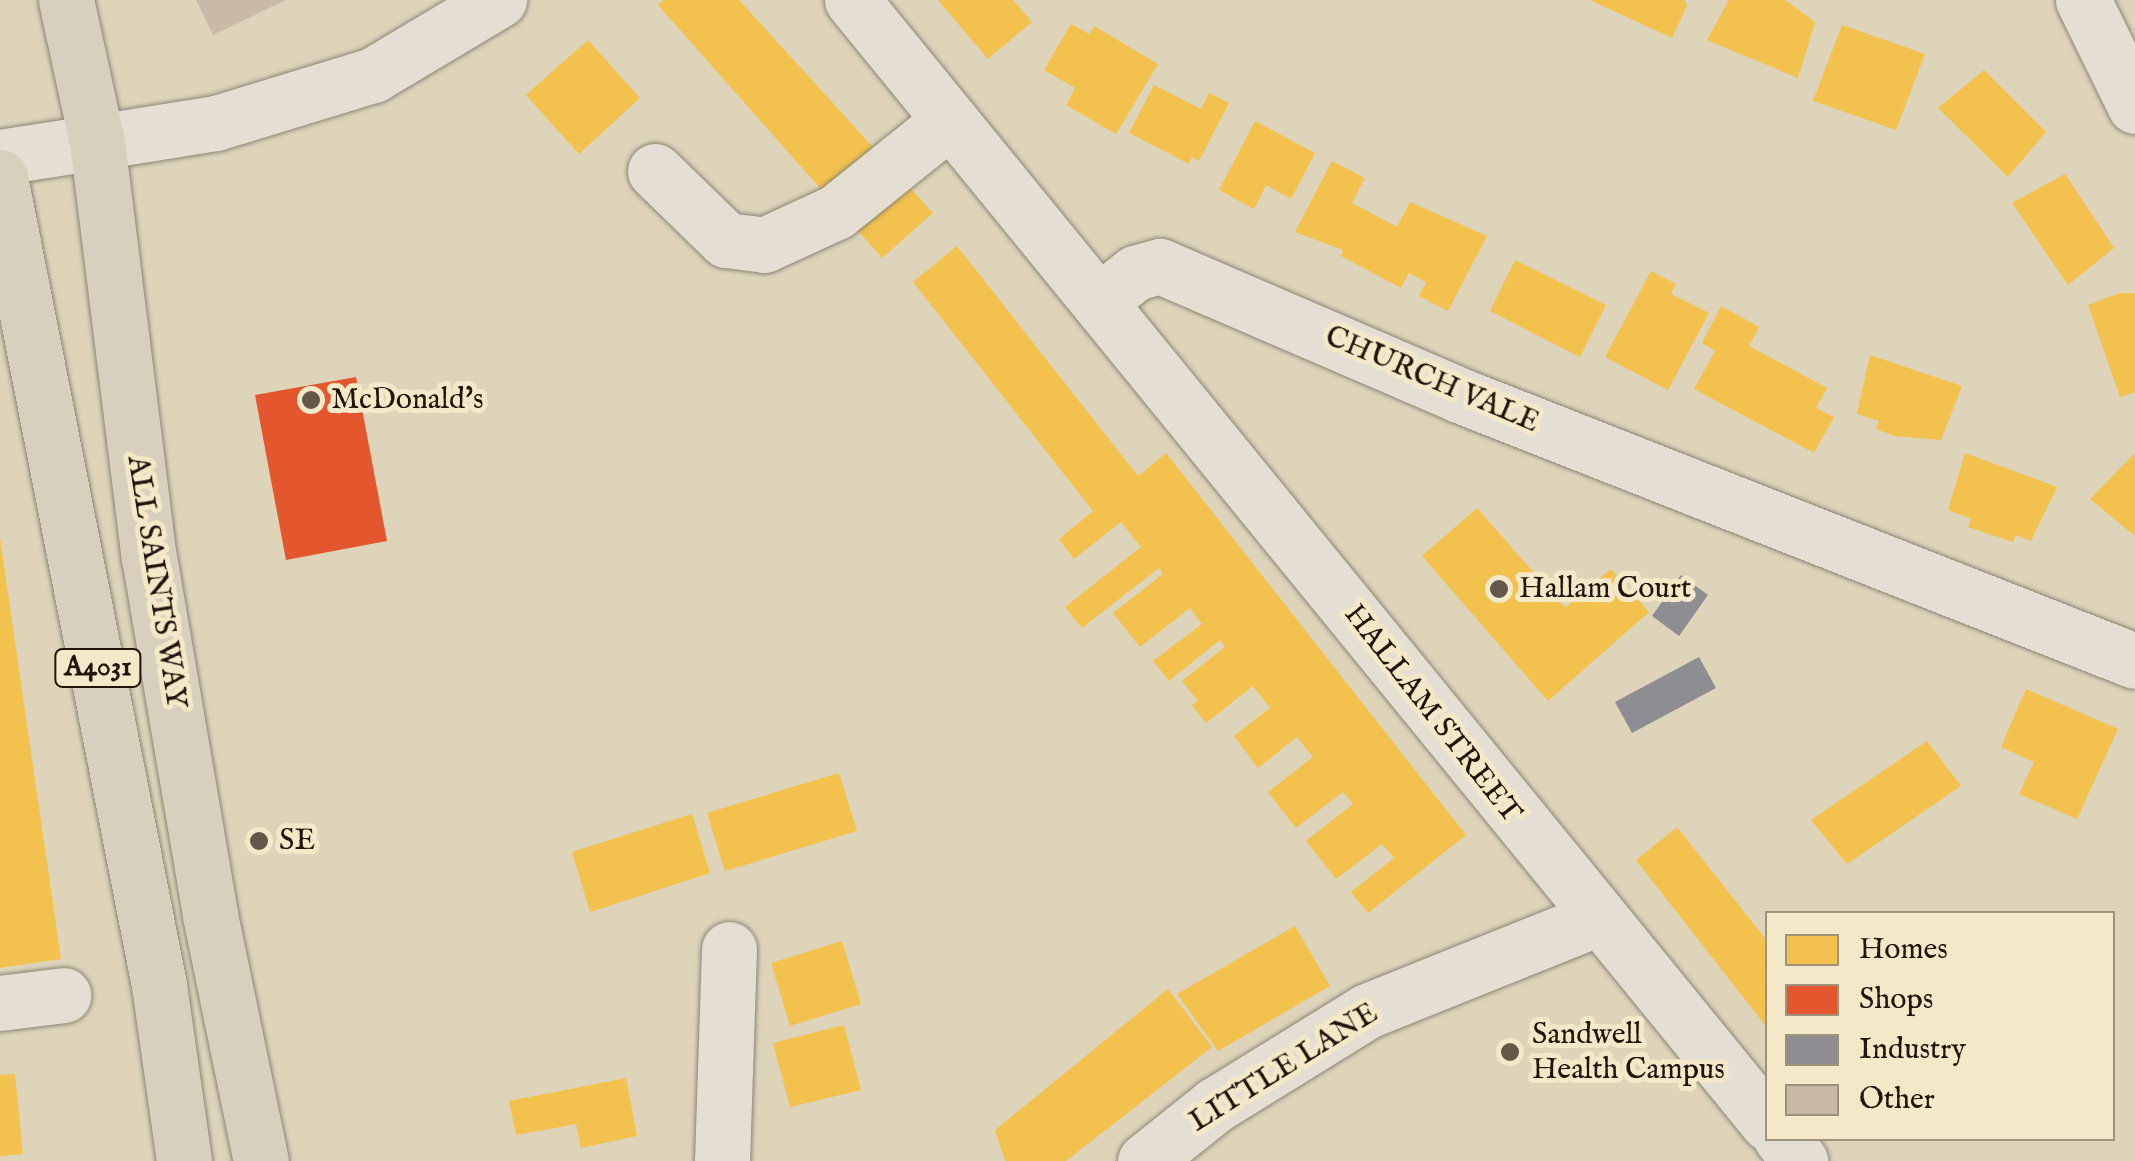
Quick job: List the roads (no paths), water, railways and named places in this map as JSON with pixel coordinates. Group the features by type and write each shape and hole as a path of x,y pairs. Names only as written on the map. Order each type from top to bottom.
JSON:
{"highway":[{"name":"ALL SAINTS WAY","path":"66,0 97,142 150,557 210,915 262,1161"},
{"name":"A4031","path":"0,178 160,985 184,1161"}],"street":[{"path":"0,157 216,123 374,75 499,0"},
{"path":"852,0 948,122 1100,301"},
{"path":"2083,0 2135,106"},
{"path":"655,171 726,240 764,244 836,212 948,122"},
{"name":"CHURCH VALE","path":"1100,301 1135,273 1160,266 1460,395 2135,661"},
{"name":"HALLAM STREET","path":"1100,301 1596,919 1765,1119"},
{"name":"LITTLE LANE","path":"1145,1161 1215,1106 1367,1011 1596,919"},
{"path":"722,1161 728,949"},
{"path":"0,1003 64,995"},
{"path":"1783,1141 1800,1161"}],"place":[{"name":"McDonald's","path":"311,400"},
{"name":"Hallam Court","path":"1499,589"},
{"name":"SE","path":"259,841"},
{"name":"Sandwell Health Campus","path":"1510,1052"}]}
